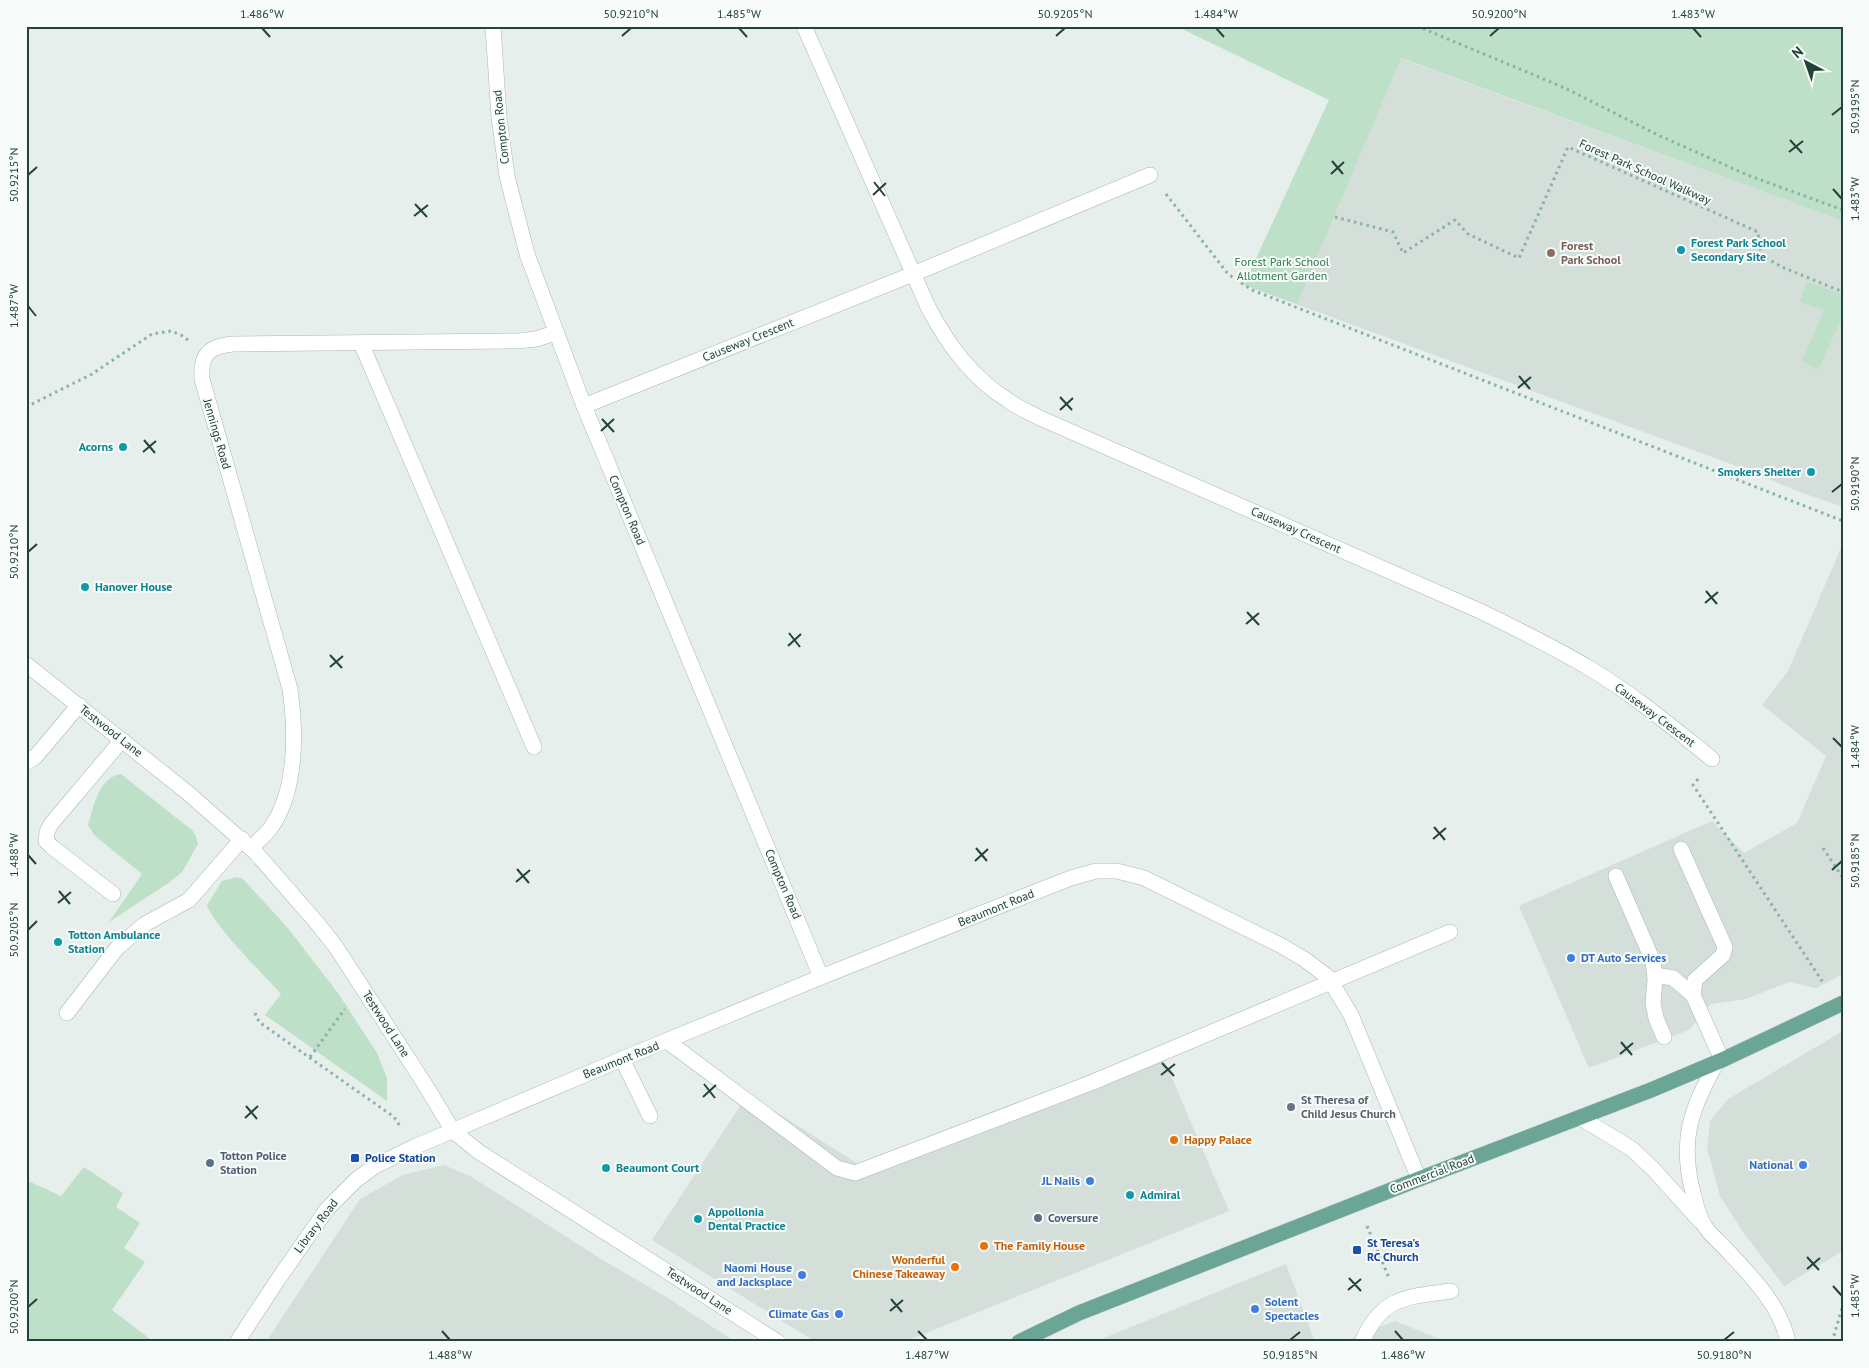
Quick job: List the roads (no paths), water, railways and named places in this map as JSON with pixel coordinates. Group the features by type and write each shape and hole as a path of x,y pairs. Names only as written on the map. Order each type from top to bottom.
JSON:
{"main road":[{"name":"Commercial Road","path":"1019,1342 1079,1313 1419,1179 1581,1118 1720,1061 1840,1004"}],"street":[{"name":"Compton Road","path":"493,26 499,117 507,176 528,254 584,406 821,977"},
{"name":"Causeway Crescent","path":"804,26 913,274 943,334 963,362 985,384 1009,402 1040,418 1480,611 1540,640 1590,668 1647,707 1712,759"},
{"name":"Causeway Crescent","path":"584,406 913,274 1150,175"},
{"path":"534,747 361,342 518,341 536,339 556,333"},
{"name":"Jennings Road","path":"67,1013 117,948 145,924 189,900 246,844 272,826 285,799 294,747 294,719 288,680 202,379 201,368 203,358 215,348 233,344 361,342"},
{"name":"Testwood Lane","path":"26,664 210,811 246,844 318,923 365,990 453,1131 479,1152 778,1342"},
{"path":"26,764 36,756 79,705"},
{"path":"113,894 46,841 47,832 51,824 122,740"},
{"path":"1681,849 1725,947 1723,954 1695,980 1693,986 1693,995 1720,1061 1698,1097 1687,1131 1686,1153 1688,1174 1698,1209 1706,1228"},
{"name":"Beaumont Road","path":"453,1131 821,977 1071,878 1096,871 1117,871 1144,878 1280,945 1319,969 1332,982 1351,1015 1419,1179"},
{"path":"1616,876 1650,951 1655,970 1653,1003 1656,1018 1664,1037"},
{"path":"667,1041 838,1168 855,1173 1093,1082 1450,932"},
{"path":"1655,975 1673,978 1693,995"},
{"path":"622,1059 650,1116"},
{"path":"1581,1118 1632,1149 1654,1170 1764,1292 1777,1314 1788,1342"},
{"name":"Library Road","path":"237,1342 327,1209 356,1180 368,1171 414,1147 453,1131"},
{"path":"1362,1342 1373,1320 1380,1312 1399,1301 1414,1296 1451,1291"}],"place":[{"name":"Forest Park School Secondary Site","path":"1681,250"},
{"name":"Forest Park School","path":"1551,253"},
{"name":"Acorns","path":"123,447"},
{"name":"Smokers Shelter","path":"1811,472"},
{"name":"Hanover House","path":"85,587"},
{"name":"Totton Ambulance Station","path":"58,942"},
{"name":"DT Auto Services","path":"1571,958"},
{"name":"St Theresa of Child Jesus Church","path":"1291,1107"},
{"name":"Happy Palace","path":"1174,1140"},
{"name":"Police Station","path":"355,1158"},
{"name":"Totton Police Station","path":"210,1163"},
{"name":"National","path":"1803,1165"},
{"name":"Beaumont Court","path":"606,1168"},
{"name":"JL Nails","path":"1090,1181"},
{"name":"Admiral","path":"1130,1195"},
{"name":"Coversure","path":"1038,1218"},
{"name":"Appollonia Dental Practice","path":"698,1219"},
{"name":"The Family House","path":"984,1246"},
{"name":"St Teresa's RC Church","path":"1357,1250"},
{"name":"Wonderful Chinese Takeaway","path":"955,1267"},
{"name":"Naomi House and Jacksplace","path":"802,1275"},
{"name":"Solent Spectacles","path":"1255,1309"},
{"name":"Climate Gas","path":"839,1314"}],"park label":[{"name":"Forest Park School Allotment Garden","path":"1282,269"}]}
